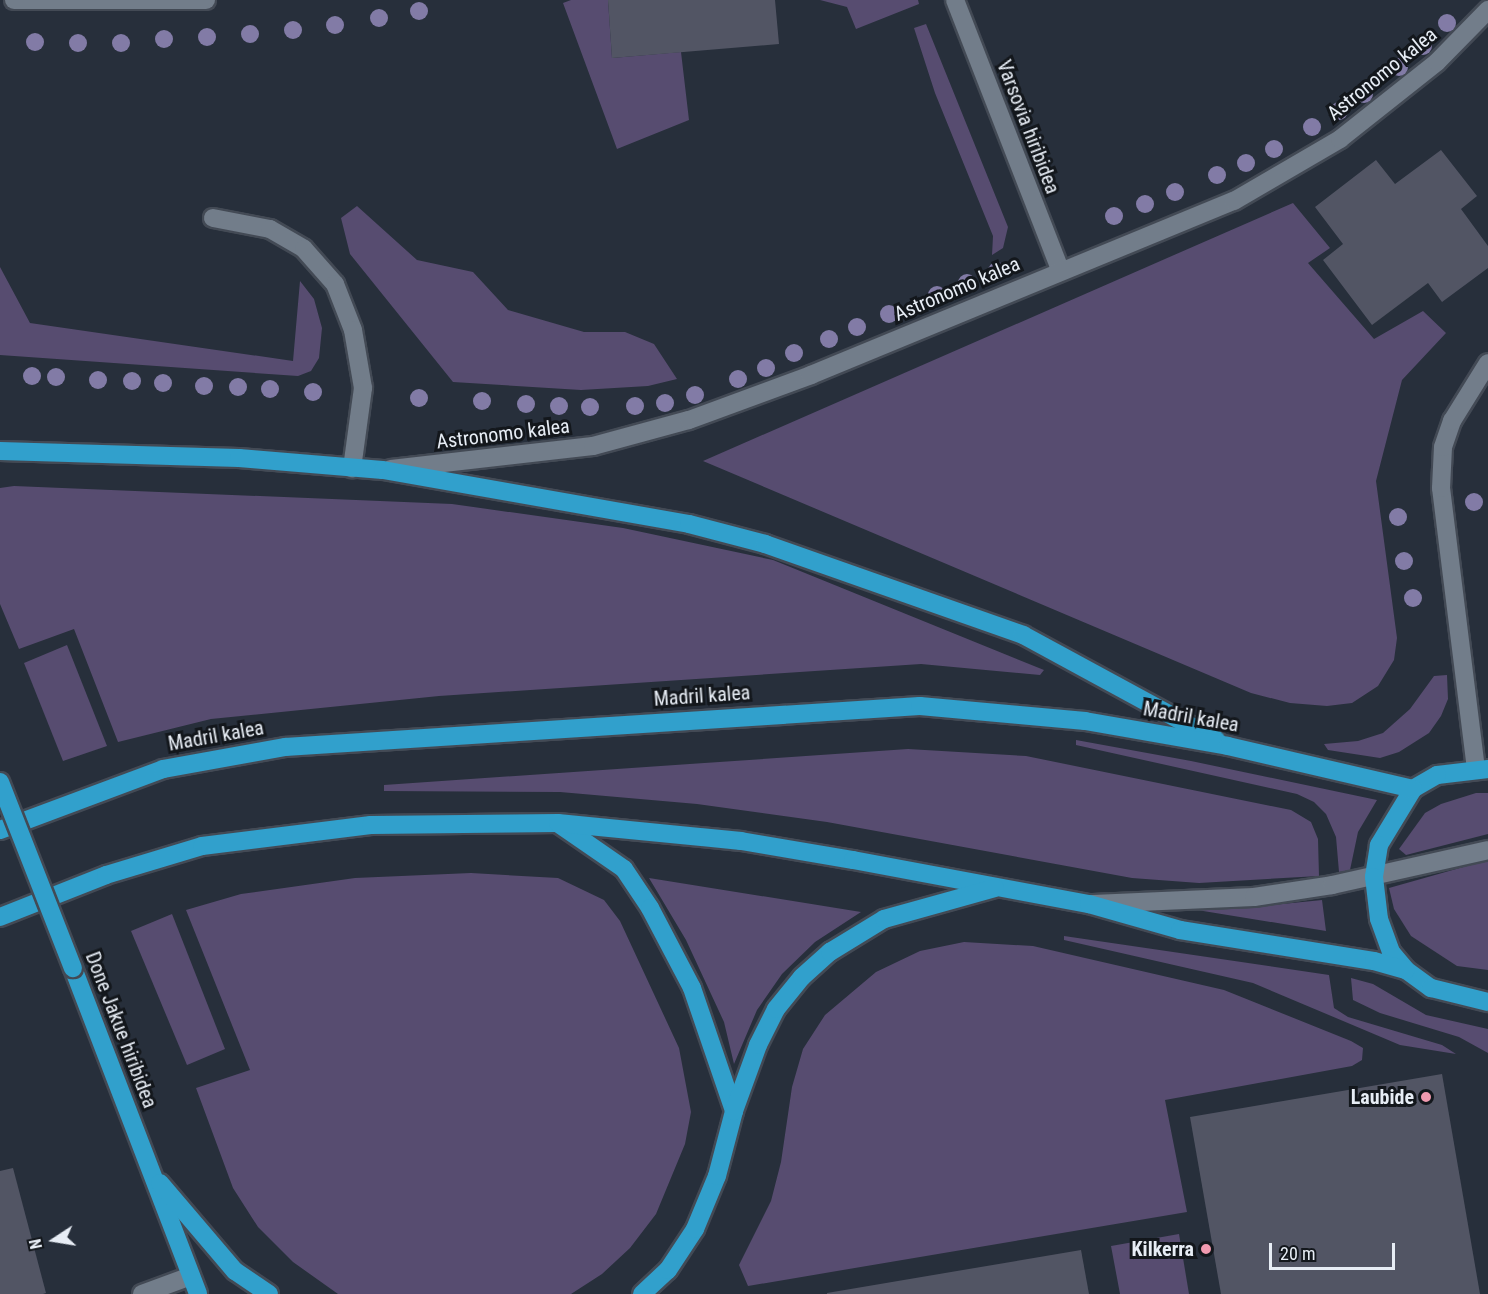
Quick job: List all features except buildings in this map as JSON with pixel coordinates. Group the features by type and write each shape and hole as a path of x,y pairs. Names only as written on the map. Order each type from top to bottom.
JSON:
{"main road":[{"name":"Astronomo kalea","path":"0,451 239,458 383,470 689,524 765,544 1023,635 1228,746"},
{"name":"Madril kalea","path":"0,830 163,769 219,757 296,747 823,710 920,706 988,709 1084,721 1228,746 1413,789"},
{"path":"1482,769 1437,775 1413,789 1395,813 1379,845 1374,877 1379,919 1391,952 1406,970 1431,988 1488,1002"},
{"name":"Done Jakue hiribidea","path":"0,782 198,1294"},
{"path":"0,917 106,875 202,846 371,825 558,823 741,841 1089,904 1180,930 1374,961 1406,970"},
{"path":"558,823 624,869 650,908 692,988 734,1110"},
{"path":"642,1294 668,1270 695,1229 717,1176 734,1110 776,1009 830,952 884,919 1000,887"},
{"path":"152,1173 235,1271 269,1294"}],"street":[{"path":"14,0 206,0"},
{"name":"Varsovia hiribidea","path":"955,0 1060,270"},
{"name":"Astronomo kalea","path":"383,470 525,456 640,435 811,375 1060,270 1234,201 1340,139 1437,62 1488,10"},
{"path":"213,218 270,229 304,249 335,284 353,330 363,388 352,468"},
{"path":"1482,769 1441,488 1443,447 1452,421 1488,363"},
{"path":"1089,904 1254,897 1374,877 1488,850"},
{"path":"142,1294 190,1276"}],"shaded area":[{"path":"571,0 608,0 612,58 681,52 689,120 617,149 563,3"},
{"path":"820,0 918,0 919,4 856,29 847,7"},
{"path":"926,24 1008,227 1003,248 992,255 993,236 935,93 914,28"},
{"path":"1293,203 1330,248 1308,263 1374,339 1423,311 1446,333 1402,380 1376,481 1397,638 1394,660 1378,686 1352,703 1327,706 1290,703 1251,693 703,461"},
{"path":"357,206 417,260 473,272 508,310 584,332 625,332 654,344 677,379 648,386 581,390 453,382 350,254 341,218"},
{"path":"0,267 30,323 293,361 300,281 314,299 322,328 319,358 311,371 298,376 0,355"},
{"path":"14,486 452,504 623,528 773,560 1044,670 1040,675 921,664 439,696 211,719 118,742 74,629 19,649 0,604 0,488"},
{"path":"67,645 107,746 63,761 24,663"},
{"path":"1447,675 1448,699 1441,716 1429,733 1399,752 1380,758 1328,750 1324,744 1358,741 1383,733 1410,709 1434,676"},
{"path":"1076,740 1191,761 1377,800 1358,832 1350,870 1339,872 1336,837 1326,814 1314,802 1297,794 1076,745"},
{"path":"908,749 1026,756 1291,810 1311,822 1318,839 1319,876 1199,883 1132,878 827,822 697,804 560,792 384,791 384,785"},
{"path":"1476,793 1488,793 1488,834 1406,855 1399,849 1425,813 1441,804"},
{"path":"1488,860 1488,970 1457,966 1411,936 1394,909 1389,888"},
{"path":"471,873 558,878 604,900 620,921 679,1048 691,1112 685,1144 656,1214 630,1248 602,1274 571,1294 338,1294 293,1262 258,1227 233,1188 196,1088 250,1070 186,910 241,894 355,878"},
{"path":"649,878 861,912 815,942 782,974 757,1010 734,1064 724,1022 686,940"},
{"path":"1322,900 1326,931 1191,909 1191,907 1254,907"},
{"path":"172,914 225,1049 187,1065 131,931"},
{"path":"1064,936 1329,975 1334,1008 1348,1017 1442,1045 1456,1054 1400,1045 1253,983 1064,940"},
{"path":"964,942 1033,946 1224,990 1351,1041 1363,1048 1362,1060 1352,1066 1165,1100 1187,1212 748,1286 739,1265 771,1201 781,1162 792,1087 803,1049 825,1015 876,972 920,951"},
{"path":"1351,978 1373,984 1426,1015 1488,1029 1488,1053 1459,1037 1380,1013 1353,1000"},
{"path":"1179,1234 1189,1294 1120,1294 1111,1246"}],"place":[{"name":"Laubide","path":"1426,1097"},
{"name":"Kilkerra","path":"1206,1249"}]}
